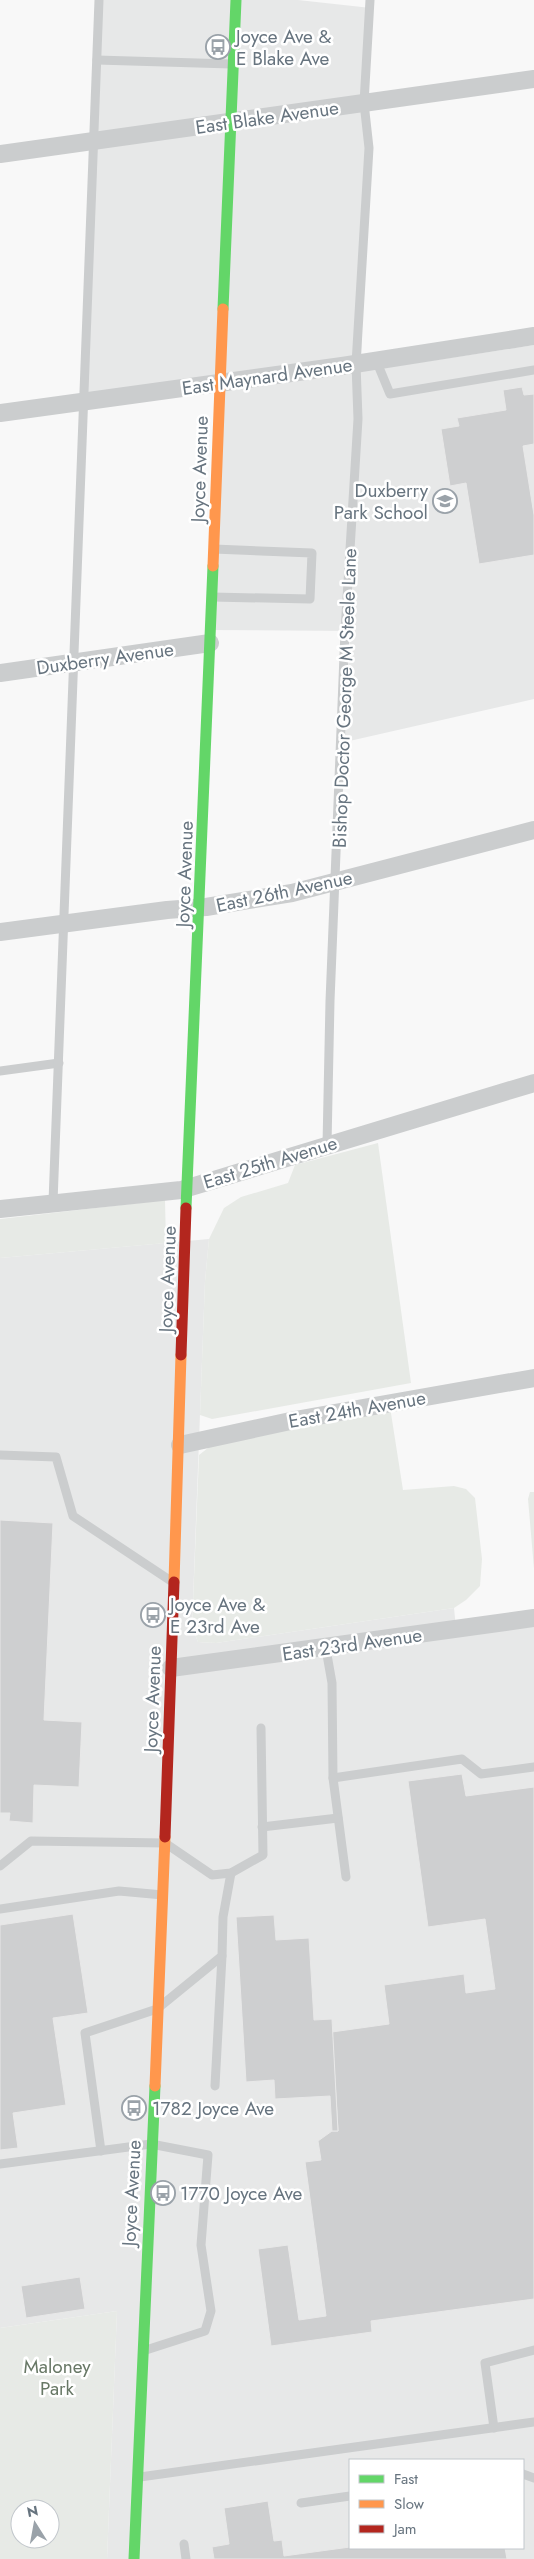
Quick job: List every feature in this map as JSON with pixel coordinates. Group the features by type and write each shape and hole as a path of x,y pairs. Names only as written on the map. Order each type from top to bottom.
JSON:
{"street":[{"name":"Joyce Avenue","path":"134,2559 163,1896 188,1188 236,0"},
{"name":"East Blake Avenue","path":"0,154 534,80"},
{"name":"East Maynard Avenue","path":"0,413 356,364 534,336"},
{"name":"Duxberry Avenue","path":"0,673 210,643"},
{"name":"East 26th Avenue","path":"0,932 200,907 292,893 534,830"},
{"name":"East 25th Avenue","path":"0,1209 188,1188 534,1083"},
{"name":"East 24th Avenue","path":"180,1445 295,1420 534,1378"},
{"name":"East 23rd Avenue","path":"171,1668 326,1649 534,1618"}],"lane":[{"path":"53,1202 99,0"},
{"name":"Bishop Doctor George M Steele Lane","path":"327,1145 330,1001 345,631 358,419 356,364 369,148 364,103 370,0"},
{"path":"97,60 233,64"},
{"path":"376,360 390,394 534,370"},
{"path":"212,597 310,599 312,553 214,549"},
{"path":"0,1071 58,1063"},
{"path":"0,1455 56,1457 73,1516 174,1582"},
{"path":"326,1649 332,1683 333,1778 346,1877"},
{"path":"0,1866 31,1841 165,1843 212,1875 230,1873 263,1855 261,1728"},
{"path":"333,1778 462,1759 481,1774 534,1767"},
{"path":"262,1826 338,1818"},
{"path":"215,2086 223,1917 230,1873"},
{"path":"0,1909 119,1891 163,1896"},
{"path":"101,2151 85,2033 158,2009 222,1956"},
{"path":"0,2164 151,2144 208,2155 201,2245 212,2311 205,2331 142,2352"},
{"path":"494,2428 485,2363 534,2350"},
{"path":"138,2477 534,2422"},
{"path":"301,2503 349,2496"},
{"path":"184,2544 186,2559"}],"shaded area":[{"path":"102,0 298,0 371,8 361,364 363,371 534,345 534,699 345,742 350,631 208,630 220,381 86,397"},
{"path":"209,1239 205,1281 192,1627 198,1642 216,1643 454,1608 456,1628 534,1617 534,2559 107,2559 117,2311 0,2328 0,1258"}],"green space":[{"path":"378,1143 411,1383 212,1419 200,1415 205,1281 209,1239 224,1208 241,1197 288,1183 295,1165"},
{"path":"165,1200 166,1243 0,1258 0,1219"},
{"path":"390,1407 403,1490 454,1486 466,1489 475,1498 482,1559 480,1586 466,1600 454,1608 216,1643 198,1642 192,1627 199,1455 217,1441"},
{"path":"530,1492 534,1492 534,1569 528,1499"},
{"name":"Maloney Park","path":"117,2311 107,2559 0,2559 0,2328"}],"building":[{"name":"Duxberry Park School","path":"522,387 524,395 534,394 534,444 523,446 534,515 534,555 479,564 466,483 450,486 441,429 459,426 457,418 506,410 503,390"},
{"path":"0,1520 53,1523 44,1720 82,1722 79,1787 34,1785 33,1823 9,1821 10,1813 0,1813"},
{"path":"462,1774 466,1796 534,1787 534,2299 371,2321 372,2332 271,2346 258,2249 288,2245 299,2320 326,2316 305,2162 321,2160 318,2141 332,2131 338,2131 332,2032 389,2024 384,1985 464,1974 466,1993 495,1989 485,1919 428,1927 408,1781"},
{"path":"73,1914 88,2013 53,2018 66,2105 13,2113 18,2148 0,2150 0,1925"},
{"path":"274,1915 276,1940 309,1938 314,2020 332,2019 338,2131 332,2131 330,2096 275,2099 274,2080 246,2082 236,1917"},
{"path":"80,2277 85,2309 26,2318 21,2286"},
{"path":"268,2501 274,2541 282,2540 284,2556 349,2547 349,2549 505,2549 507,2559 214,2559 212,2547 229,2544 224,2508"}],"traffic: fast":[{"path":"223,309 236,0"},
{"path":"186,1208 213,566"},
{"path":"134,2559 155,2086"}],"traffic: slow":[{"path":"213,566 223,309"},
{"path":"174,1582 181,1355"},
{"path":"155,2086 165,1837"}],"traffic: jam":[{"path":"181,1355 186,1208"},
{"path":"165,1837 174,1582"}],"place":[{"name":"Joyce Ave & E Blake Ave","path":"218,47"},
{"name":"Duxberry Park School","path":"445,501"},
{"name":"Joyce Ave & E 23rd Ave","path":"153,1615"},
{"name":"1782 Joyce Ave","path":"134,2108"},
{"name":"1770 Joyce Ave","path":"163,2193"}]}
